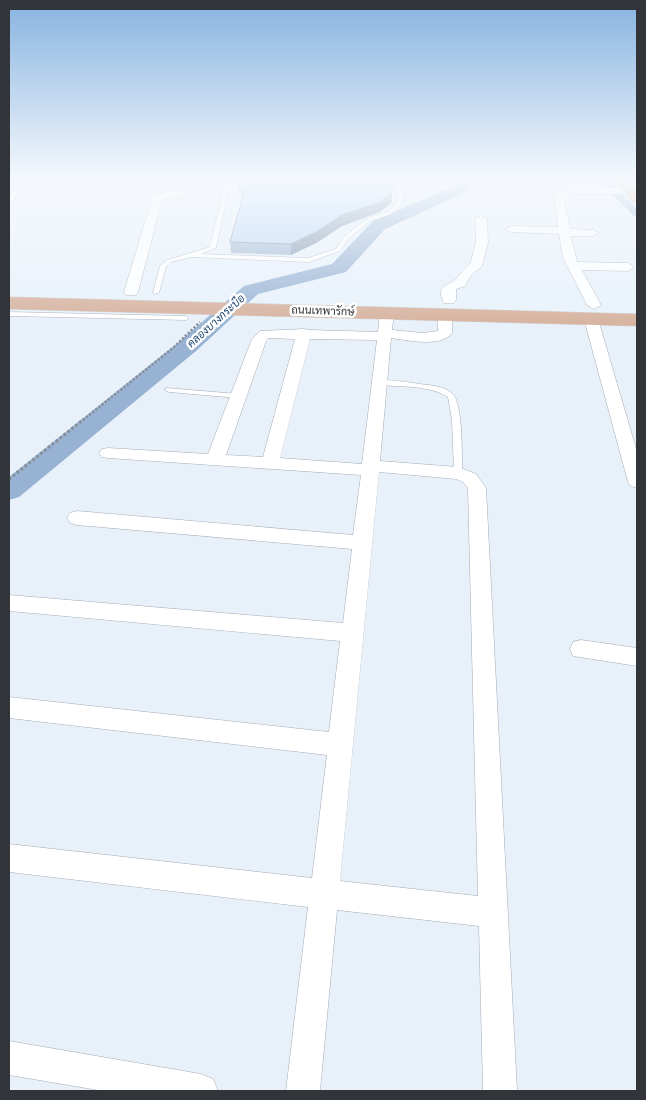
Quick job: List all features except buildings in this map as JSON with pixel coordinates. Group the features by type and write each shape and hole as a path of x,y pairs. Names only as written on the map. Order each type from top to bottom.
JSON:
{"main road":[{"name":"ถนนเทพารักษ์","path":"9,289 232,295 261,303 384,327 447,307"},
{"name":"ถนนเทพารักษ์","path":"9,303 184,313 261,303 447,307 592,312 637,320"},
{"name":"ถนนเทพารักษ์","path":"592,312 637,306"}],"street":[{"path":"132,292 149,229"},
{"path":"447,307 449,287 460,282 476,266 482,243 481,229"},
{"path":"520,229 593,233"},
{"path":"565,231 569,258 592,312 632,445 637,482"},
{"path":"573,266 628,267"},
{"path":"215,460 259,339 265,334 304,334 384,327 371,468 304,1091"},
{"path":"270,464 304,334"},
{"path":"108,453 270,464 458,473 468,476 474,481 477,488 500,1091"},
{"path":"77,518 363,543"},
{"path":"9,603 353,633"},
{"path":"581,649 637,657"},
{"path":"9,707 341,745"},
{"path":"9,858 493,913"},
{"path":"9,1058 201,1091"}],"lane":[{"path":"156,293 163,266 169,261 213,248 217,229"},
{"path":"192,255 299,261 324,256 338,250 346,238 357,229"},
{"path":"9,314 184,313"},
{"path":"379,383 435,389 446,392 452,397 455,409 458,473"},
{"path":"168,390 238,396"}],"path":[{"path":"9,479 174,348 201,320 184,313"}],"waterway":[{"name":"คลองบางกระบือ","path":"9,491 188,346 251,290 339,268 375,229"}]}
